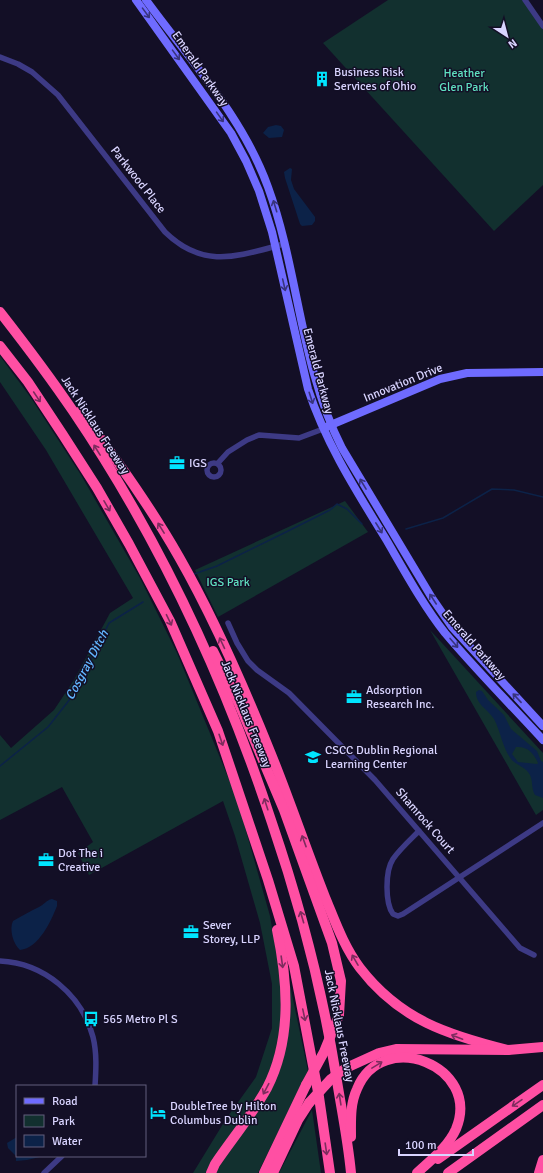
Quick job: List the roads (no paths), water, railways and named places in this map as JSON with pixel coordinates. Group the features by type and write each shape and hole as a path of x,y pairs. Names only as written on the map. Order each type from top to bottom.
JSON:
{"highway":[{"name":"Jack Nicklaus Freeway","path":"0,310 73,410 139,516 187,608 243,739 288,868 303,920 322,999 350,1169"},
{"path":"0,310 42,359 95,430 179,557 218,634 248,700 274,760 340,933 360,968 386,996 407,1013 429,1026 464,1039 508,1050"},
{"path":"0,346 28,382 97,488 170,621 218,731 264,869 294,966 319,1098 330,1173"},
{"path":"168,571 194,615 236,697 284,810 338,963 341,993 338,1015 327,1046 306,1085 264,1173"},
{"path":"210,1173 266,1089 276,1068 283,1044 286,1018 285,987 278,937 264,869"},
{"path":"273,1173 298,1120 309,1103 331,1079 346,1068 379,1053 396,1049 508,1050 543,1047"},
{"path":"350,1169 351,1112 357,1087 363,1077 372,1068 382,1062 395,1058 410,1057 425,1060 439,1068 449,1078 456,1090 459,1103 459,1118 455,1130 448,1142 418,1173"},
{"path":"418,1173 543,1085"},
{"path":"448,1173 543,1106"},
{"path":"460,1173 543,1106"},
{"path":"539,1173 543,1160"}],"main road":[{"name":"Emerald Parkway","path":"136,0 204,94 239,148 259,191 276,246 306,381 323,429 333,451 424,604 445,632 543,740"},
{"name":"Emerald Parkway","path":"146,0 239,128 268,186 284,244 311,363 331,425 342,448 397,540 452,627 543,726"},
{"name":"Innovation Drive","path":"323,429 422,386 455,375 481,372 543,372"}],"street":[{"path":"525,0 543,26"},
{"name":"Parkwood Place","path":"0,57 32,72 58,95 165,232 179,245 196,254 215,257 233,256 284,244"},
{"path":"218,464 228,452 259,435 299,438 323,429"},
{"name":"Shamrock Court","path":"228,623 248,661 257,670 289,693 374,780 520,948 534,956"},
{"path":"419,831 392,861 387,892 388,904 393,914 398,916 459,878 465,876 543,824"},
{"path":"0,961 33,968 48,976 69,993 85,1014 95,1046 95,1085"},
{"path":"44,1173 61,1157"}],"water":[{"path":"276,125 281,126 284,130 282,137 269,138 263,133 268,127"},
{"path":"290,168 292,169 291,180 294,189 315,217 315,221 312,225 302,226 300,224 285,178 284,172"},
{"path":"479,690 482,691 488,700 504,715 511,729 537,751 541,761 543,762 543,798 535,795 531,777 528,772 511,759 494,719 480,704 476,692","holes":["516,747 530,751 538,763 518,762 512,754"]},
{"path":"52,899 57,901 57,906 48,926 33,944 20,950 15,944 12,936 11,928 13,921"},
{"path":"16,1138 16,1156 8,1148 7,1143"},
{"path":"16,1157 40,1157 27,1160 16,1161"}],"waterway":[{"name":"Cosgray Ditch","path":"406,529 443,518 492,489 514,490 543,497"},
{"name":"Cosgray Ditch","path":"194,574 217,566 330,510 337,504 347,509 362,524"},
{"name":"Cosgray Ditch","path":"0,766 48,727 74,694 109,623 143,602"}],"place":[{"name":"Business Risk Services of Ohio","path":"322,79"},
{"name":"IGS","path":"177,463"},
{"name":"Adsorption Research Inc.","path":"354,697"},
{"name":"CSCC Dublin Regional Learning Center","path":"313,757"},
{"name":"Dot The i Creative","path":"46,860"},
{"name":"Sever Storey, LLP","path":"191,932"},
{"name":"565 Metro Pl S","path":"91,1019"},
{"name":"DoubleTree by Hilton Columbus Dublin","path":"158,1113"}],"park label":[{"name":"Heather Glen Park","path":"464,80"},
{"name":"IGS Park","path":"228,582"}]}
